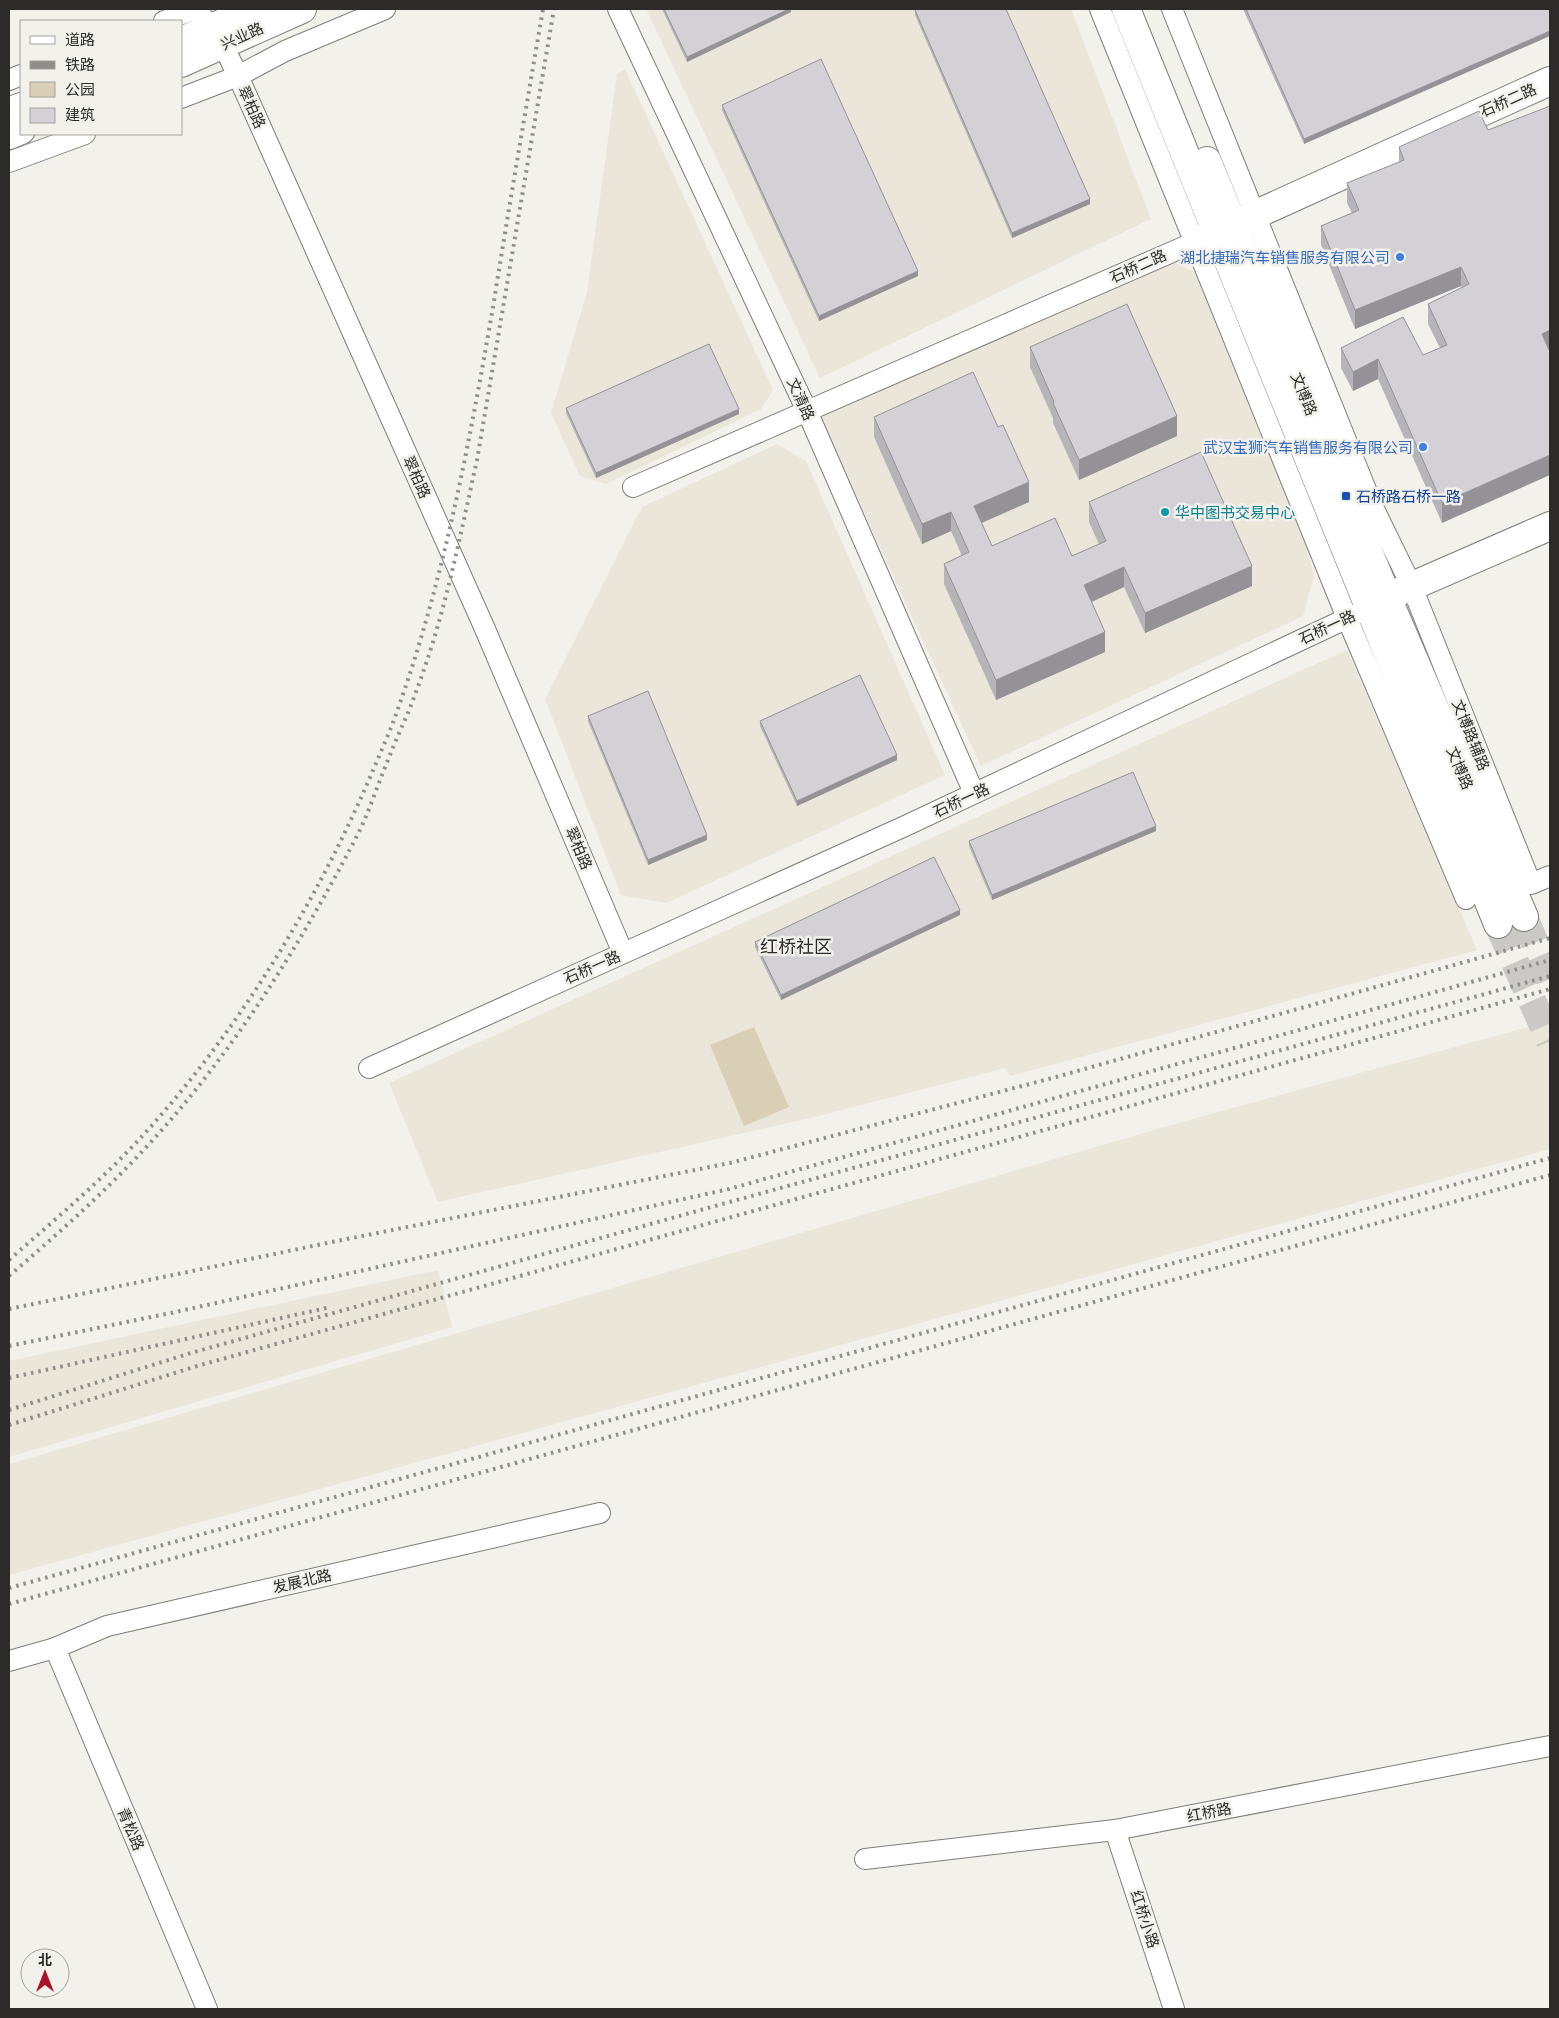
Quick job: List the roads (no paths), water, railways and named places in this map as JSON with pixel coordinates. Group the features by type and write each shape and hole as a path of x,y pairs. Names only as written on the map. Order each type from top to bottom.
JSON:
{"main road":[{"name":"兴业路","path":"182,40 206,23 255,9"},
{"name":"兴业路","path":"182,61 206,23 302,9"},
{"name":"文博路","path":"1126,9 1225,228"},
{"name":"文博路","path":"1145,9 1368,608 1524,917"},
{"name":"石桥二路","path":"1225,228 1550,81"},
{"name":"石桥一路","path":"1368,608 1412,586 1550,526"},
{"path":"1368,608 1498,924"}],"street":[{"path":"182,98 238,76 285,51 385,9"},
{"name":"文清路","path":"618,9 807,411 974,793"},
{"path":"1100,9 1225,228"},
{"path":"1172,9 1225,228"},
{"path":"182,22 206,23"},
{"name":"翠柏路","path":"206,23 238,76 481,620 623,953"},
{"path":"9,162 82,135"},
{"name":"石桥二路","path":"633,487 1225,228"},
{"name":"文博路辅路","path":"1225,228 1373,507 1412,586 1531,884 1550,876"},
{"path":"1368,608 1466,899"},
{"name":"石桥一路","path":"369,1068 974,793 1368,608"},
{"name":"发展北路","path":"9,1661 55,1648 107,1626 600,1513"},
{"name":"青松路","path":"55,1648 207,2009"},
{"name":"红桥路","path":"865,1859 1116,1830 1550,1746"},
{"name":"红桥小路","path":"1116,1830 1174,2009"}],"tunnel":[{"path":"1524,917 1550,979"},
{"path":"1498,924 1550,1041"}],"railway":[{"path":"9,1260 103,1176 133,1146 204,1062 237,1018 268,971 324,874 380,753 395,717 412,667 441,566 453,514 484,359 543,9"},
{"path":"9,1276 121,1174 201,1083 231,1044 286,961 312,919 363,823 427,661 444,604 458,546 477,460 554,9"},
{"path":"9,1309 337,1241 730,1163 1056,1077 1550,938"},
{"path":"9,1346 171,1313 729,1189 1550,960"},
{"path":"9,1410 191,1353 697,1211 1550,976"},
{"path":"9,1425 197,1366 1550,989"},
{"path":"9,1588 1550,1158"},
{"path":"9,1604 1550,1175"},
{"path":"9,1378 331,1307"}],"place":[{"name":"湖北捷瑞汽车销售服务有限公司","path":"1400,257"},
{"name":"武汉宝狮汽车销售服务有限公司","path":"1423,447"},
{"name":"石桥路石桥一路","path":"1346,496"},
{"name":"华中图书交易中心","path":"1165,512"}],"district":[{"name":"红桥社区","path":"796,946"}]}
